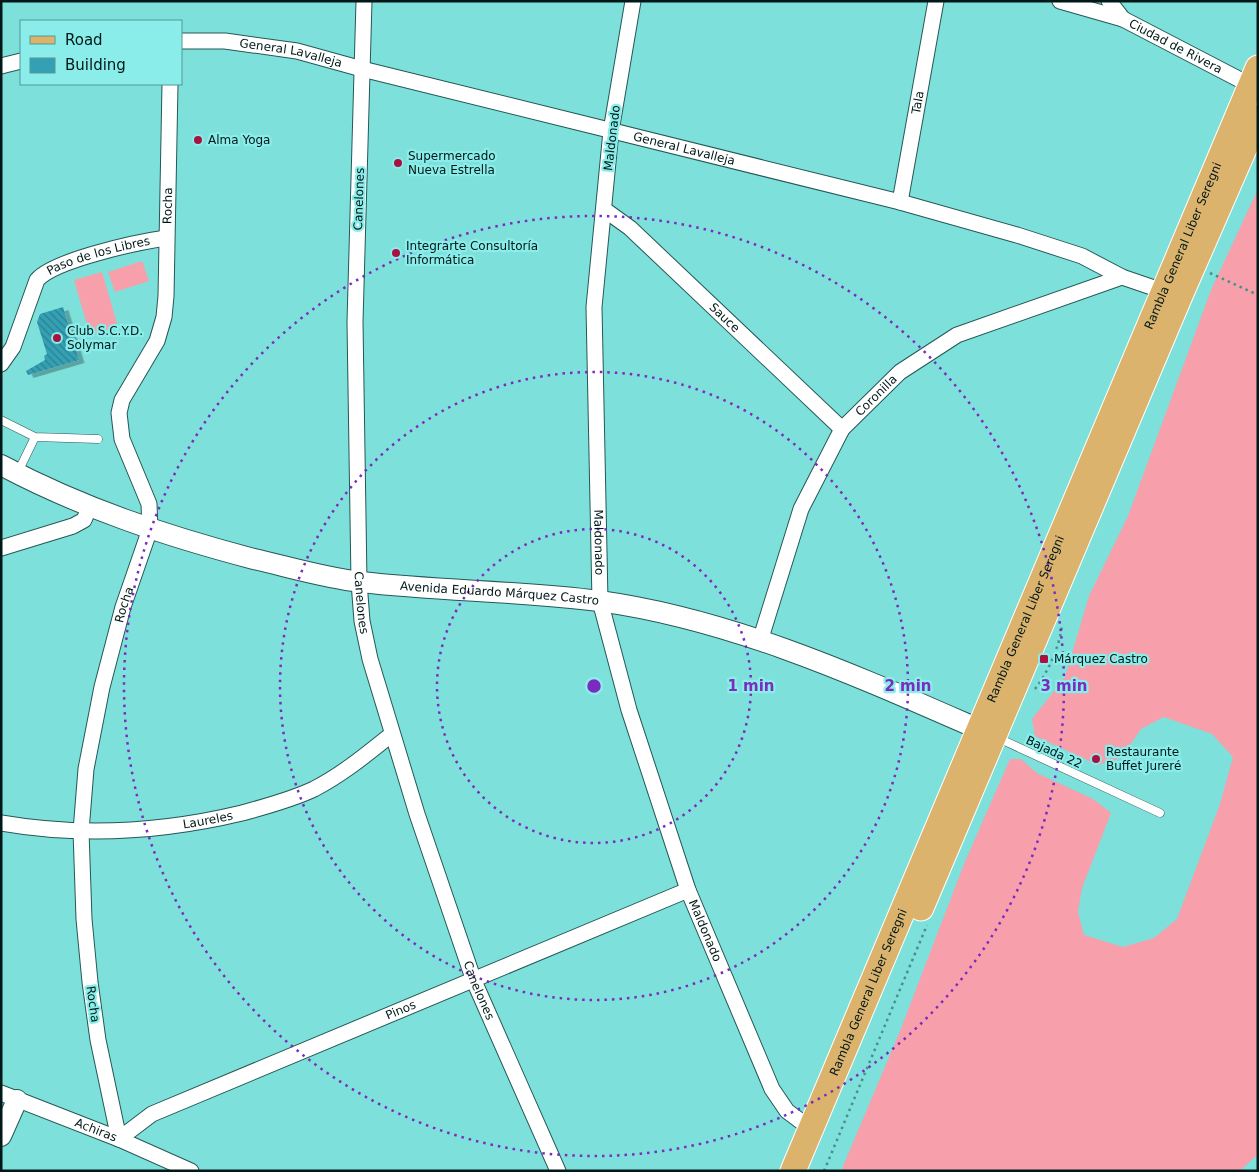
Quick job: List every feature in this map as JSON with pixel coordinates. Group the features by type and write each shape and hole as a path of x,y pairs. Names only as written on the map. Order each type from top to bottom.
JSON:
{"main road":[{"name":"Rambla General Liber Seregni","path":"811,1171 1163,291 1254,76"},
{"name":"Rambla General Liber Seregni","path":"793,1171 1258,117"}],"street":[{"name":"Canelones","path":"364,1 356,322 359,582 362,621 392,734 474,981 558,1171"},
{"name":"Maldonado","path":"633,1 611,131 605,210 594,306 600,602 638,738 688,890 772,1089 787,1111 811,1129"},
{"name":"Tala","path":"900,202 936,1"},
{"path":"1060,1 1123,19"},
{"name":"Ciudad de Rivera","path":"1109,1 1123,19 1254,76"},
{"name":"General Lavalleja","path":"182,41 225,41 297,51 362,69 900,202 1017,235 1082,256 1122,277 1163,291"},
{"path":"1,66 20,61"},
{"name":"Rocha","path":"119,1138 98,1040 90,982 84,919 82,831 86,769 102,687 122,607 150,529 149,504 122,439 119,413 122,400 157,341 164,317 170,85"},
{"name":"Sauce","path":"605,210 630,228 842,429"},
{"name":"Paso de los Libres","path":"1,364 13,347 37,280 42,274 51,268 84,258 166,238"},
{"name":"Coronilla","path":"760,641 800,509 842,429 900,372 958,335 1122,277"},
{"name":"Avenida Eduardo Márquez Castro","path":"9,470 90,508 183,541 305,571 359,582 600,602 667,614 760,641 859,677 986,732"},
{"path":"1,548 73,526 84,520 90,508"},
{"name":"Laureles","path":"1,823 82,831 155,829 201,823 277,804 313,789 348,769 392,734"},
{"name":"Pinos","path":"119,1138 152,1114 688,890"},
{"path":"1,1136 9,1096"},
{"name":"Achiras","path":"9,1096 119,1138 191,1171"}],"lane":[{"path":"1,420 34,437 98,439"},
{"path":"9,470 34,437"},
{"name":"Bajada 22","path":"986,732 1160,813"}],"path":[{"path":"1193,265 1258,295"}],"shaded area":[{"path":"1258,189 1258,1154 1240,1171 841,1171 900,1031 964,864 1010,759 1021,759 1037,773 1093,799 1111,813 1082,888 1078,912 1084,935 1123,947 1154,938 1177,919 1220,804 1233,757 1212,734 1164,717 1141,729 1121,758 1098,765 1035,736 1032,719 1065,677 1089,596 1128,516 1211,290"},
{"path":"142,261 149,281 115,292 108,272"},
{"path":"102,272 118,327 90,335 74,280"}],"building":[{"name":"Club S.C.Y.D. Solymar","path":"63,307 79,360 28,375 26,371 45,360 44,356 47,354 37,322 40,314"}],"place":[{"name":"Alma Yoga","path":"198,140"},
{"name":"Supermercado Nueva Estrella","path":"398,163"},
{"name":"Integrarte Consultoría Informática","path":"396,253"},
{"name":"Club S.C.Y.D. Solymar","path":"57,338"},
{"name":"Márquez Castro","path":"1044,659"},
{"name":"Restaurante Buffet Jureré","path":"1096,759"}]}
